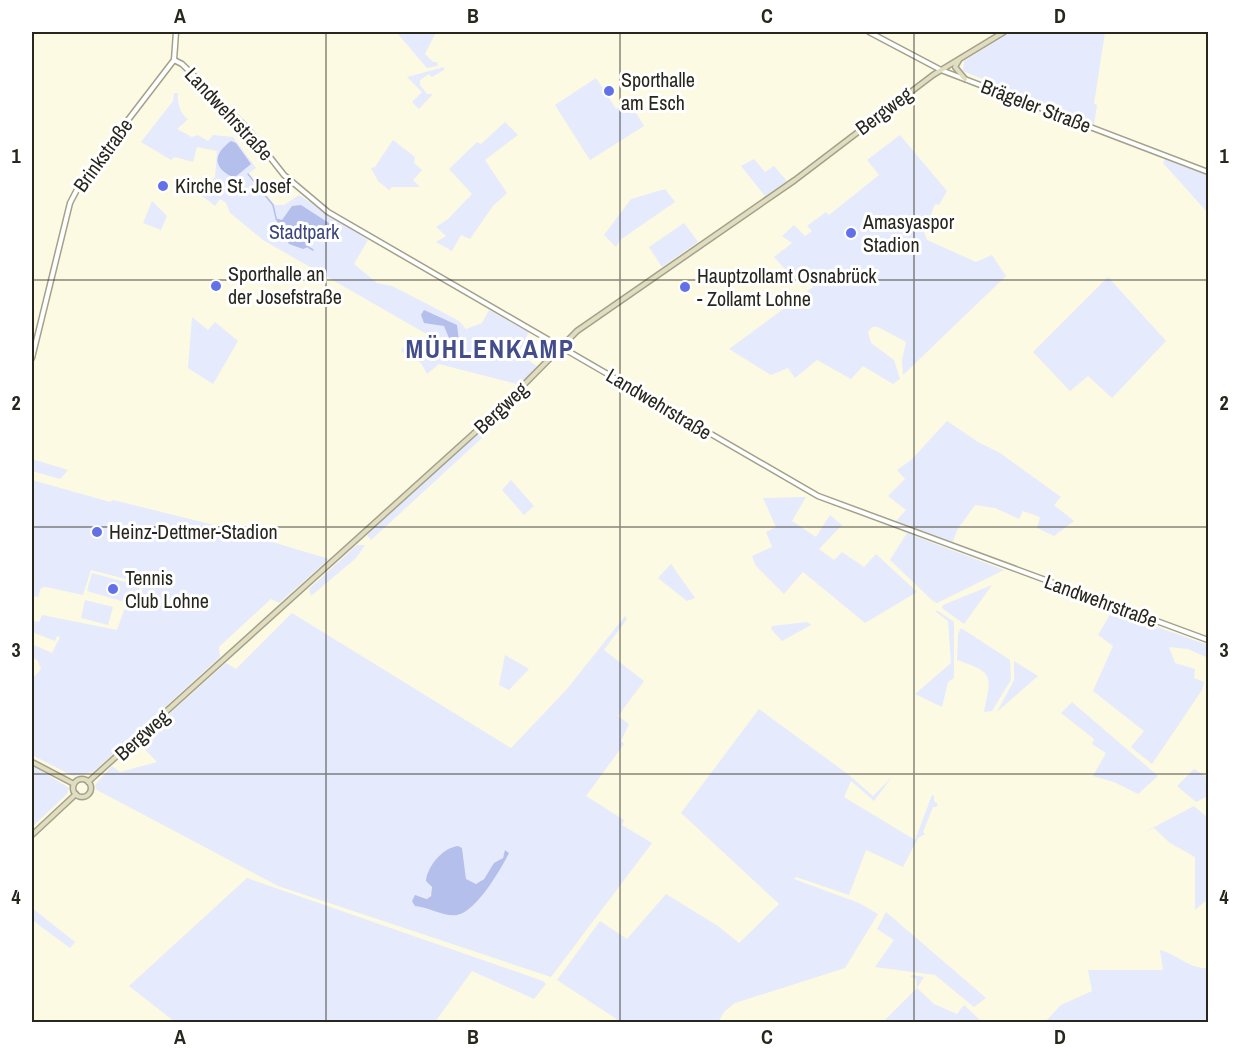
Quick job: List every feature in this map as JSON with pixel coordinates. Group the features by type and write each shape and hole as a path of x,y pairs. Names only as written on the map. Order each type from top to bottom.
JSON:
{"main road":[{"name":"Bergweg","path":"32,835 76,794 82,797 88,795 91,788 88,782 492,417 577,331 795,180 940,70 1004,32"},
{"path":"963,56 956,67 964,78"},
{"path":"32,762 74,784"},
{"path":"74,784 80,780 88,782"},
{"path":"74,784 76,794"}],"street":[{"path":"174,60 176,32"},
{"name":"Brägeler Straße","path":"868,32 940,70 1209,172"},
{"name":"Landwehrstraße","path":"174,60 182,64 243,124 294,185 328,212 818,496 1209,640"},
{"name":"Brinkstraße","path":"32,358 65,215 75,191 174,60"}],"green space":[{"path":"399,32 436,32 425,54 433,62 437,62 438,66 427,68 398,34"},
{"path":"1011,32 1105,32 1094,104 1097,105 1094,125 963,71 964,61"},
{"path":"444,67 444,70 432,77 429,74 420,80 420,85 427,94 433,94 419,109 412,102 422,92 407,77"},
{"path":"596,78 616,109 629,102 644,126 590,160 555,105"},
{"name":"Stadtpark","path":"174,93 178,93 180,108 188,119 177,129 192,137 198,135 208,141 213,135 233,137 256,168 248,174 275,205 284,205 299,195 368,240 354,264 377,283 392,286 433,307 459,321 466,329 482,323 489,310 529,332 518,354 537,366 521,385 439,364 427,374 421,363 401,351 411,336 425,345 430,336 263,240 230,213 226,203 220,199 215,206 201,195 215,177 217,151 197,147 193,162 175,157 171,160 141,142 173,101"},
{"path":"505,122 518,135 485,160 507,193 493,206 470,239 461,235 452,251 436,242 446,236 436,227 448,219 472,194 449,169 477,142 481,144"},
{"path":"900,135 947,191 939,205 935,204 924,232 927,240 976,262 992,255 1006,276 903,375 902,360 906,342 878,327 872,327 868,332 871,343 894,360 900,379 893,384 863,366 851,379 817,360 795,378 788,368 771,375 729,349 813,287 803,274 794,279 774,257 792,243 782,236 794,225 805,236 812,231 807,226 826,212 829,215 879,175 867,160"},
{"path":"393,140 415,157 414,163 422,170 413,180 420,187 392,187 389,190 378,181 371,168 375,167"},
{"path":"754,159 765,172 774,166 787,181 765,196 741,166"},
{"path":"1165,159 1208,176 1208,213 1163,163"},
{"path":"665,189 675,202 620,240 616,247 604,235 631,199"},
{"path":"152,201 167,216 161,230 143,223"},
{"path":"684,223 698,242 662,267 649,247"},
{"path":"1108,277 1166,341 1112,398 1088,376 1070,391 1033,352"},
{"path":"192,317 208,330 215,322 238,341 213,384 188,368"},
{"path":"947,421 978,442 1000,453 1061,497 1054,505 1074,521 1054,536 1037,528 1040,517 1023,511 1019,519 995,508 975,505 957,530 953,542 896,521 906,510 888,496 905,479 897,470 911,460"},
{"path":"490,422 495,426 371,540 367,535"},
{"path":"32,459 68,470 60,479 32,471"},
{"path":"32,480 110,502 113,500 222,527 329,559 279,603 271,599 219,647 220,657 93,772 73,776 32,755 32,679 41,669 38,661 32,657 32,644 52,653 60,637 57,636 55,641 32,632 34,621 39,622 42,615 117,630 124,610 135,605 145,584 91,570 83,595 46,587 41,588 38,597 32,596"},
{"path":"511,480 534,506 524,515 502,490"},
{"path":"806,497 792,521 816,537 830,515 842,525 819,549 834,560 842,552 864,567 876,554 917,592 865,623 803,572 784,594 756,566 752,556 772,547 766,532 776,527 763,498"},
{"path":"907,533 1004,570 937,603 890,560"},
{"path":"357,545 365,545 356,558 311,596 309,589"},
{"path":"671,564 695,598 687,601 658,578"},
{"name":"Tennis Club Lohne","path":"92,573 140,586 135,605 87,591"},
{"path":"992,585 964,624 942,608 943,605"},
{"name":"Tennis Club Lohne","path":"85,600 113,607 108,625 81,618"},
{"path":"935,611 954,622 954,678 948,682 942,707 915,694 951,663 948,621"},
{"path":"1112,611 1208,645 1208,658 1188,649 1169,647 1175,663 1195,669 1194,678 1204,682 1202,690 1152,764 1131,747 1144,731 1093,691 1113,646 1098,635"},
{"path":"292,613 511,748 567,689 625,616 627,619 604,650 644,681 618,716 629,724 621,741 624,744 586,796 624,820 622,825 652,843 551,977 278,886 97,790 95,785 112,766 120,772 157,762 138,742 226,663 236,669","holes":["452,847 462,848 466,879 471,884 481,881 493,866 501,861 506,850 509,853 487,889 472,907 464,912 452,915 416,906 419,896 429,899 432,891 428,871 440,856"]},
{"path":"807,622 811,625 782,641 771,629 772,626"},
{"path":"961,628 1010,660 1011,680 992,711 984,712 989,683 984,672 957,660 958,634"},
{"path":"505,655 529,669 509,690 499,685"},
{"path":"1014,661 1038,676 997,712 1014,680"},
{"path":"1072,702 1158,776 1138,794 1114,782 1093,776 1106,753 1092,744 1094,739 1061,713"},
{"path":"759,709 849,775 873,796 892,777 874,801 851,781 844,797 915,840 932,795 934,796 934,801 938,804 933,807 923,832 925,834 918,838 903,867 866,850 849,895 796,877 794,879 859,903 878,914 845,968 735,1003 725,1011 718,1022 621,1022 557,980 600,921 627,939 666,894 718,926 739,943 779,904 681,813"},
{"path":"32,765 69,788 67,794 32,827"},
{"path":"1194,769 1208,778 1208,796 1196,802 1177,786"},
{"path":"1194,806 1208,818 1208,899 1195,910 1195,857 1170,843 1154,828 1141,834"},
{"path":"247,878 543,981 546,984 534,999 472,971 435,1022 175,1022 129,986"},
{"path":"32,908 75,942 70,948 32,920"},
{"path":"886,912 986,998 974,1007 935,975 875,967 894,940 877,929"},
{"path":"1160,950 1189,964 1208,968 1208,1022 1045,1022 1061,1005 1092,991 1088,970 1163,970"},
{"path":"910,976 924,977 917,988 916,979"},
{"path":"917,988 934,1004 957,1014 964,1005 982,1022 883,1022"}],"water":[{"path":"231,141 236,143 251,164 234,178 222,170 218,161 220,151"},
{"path":"301,205 332,225 336,232 312,232 308,247 303,249 289,244 275,218 282,220 292,206"},
{"path":"424,310 457,325 459,341 456,344 449,338 444,326 424,323 421,315"},
{"path":"458,846 462,848 466,879 476,884 484,879 494,863 503,858 505,850 509,853 487,889 464,912 452,915 415,906 412,901 415,895 427,899 431,896 432,887 426,881 429,869 447,850"}],"waterway":[{"path":"248,174 273,205 276,218"},
{"path":"308,247 313,250"}],"place":[{"name":"Sporthalle am Esch","path":"609,91"},
{"name":"Kirche St. Josef","path":"163,186"},
{"name":"Amasyaspor Stadion","path":"851,233"},
{"name":"Sporthalle an der Josefstraße","path":"216,286"},
{"name":"Hauptzollamt Osnabrück - Zollamt Lohne","path":"685,287"},
{"name":"Heinz-Dettmer-Stadion","path":"97,532"},
{"name":"Tennis Club Lohne","path":"113,589"}],"district":[{"name":"MÜHLENKAMP","path":"490,349"}]}
